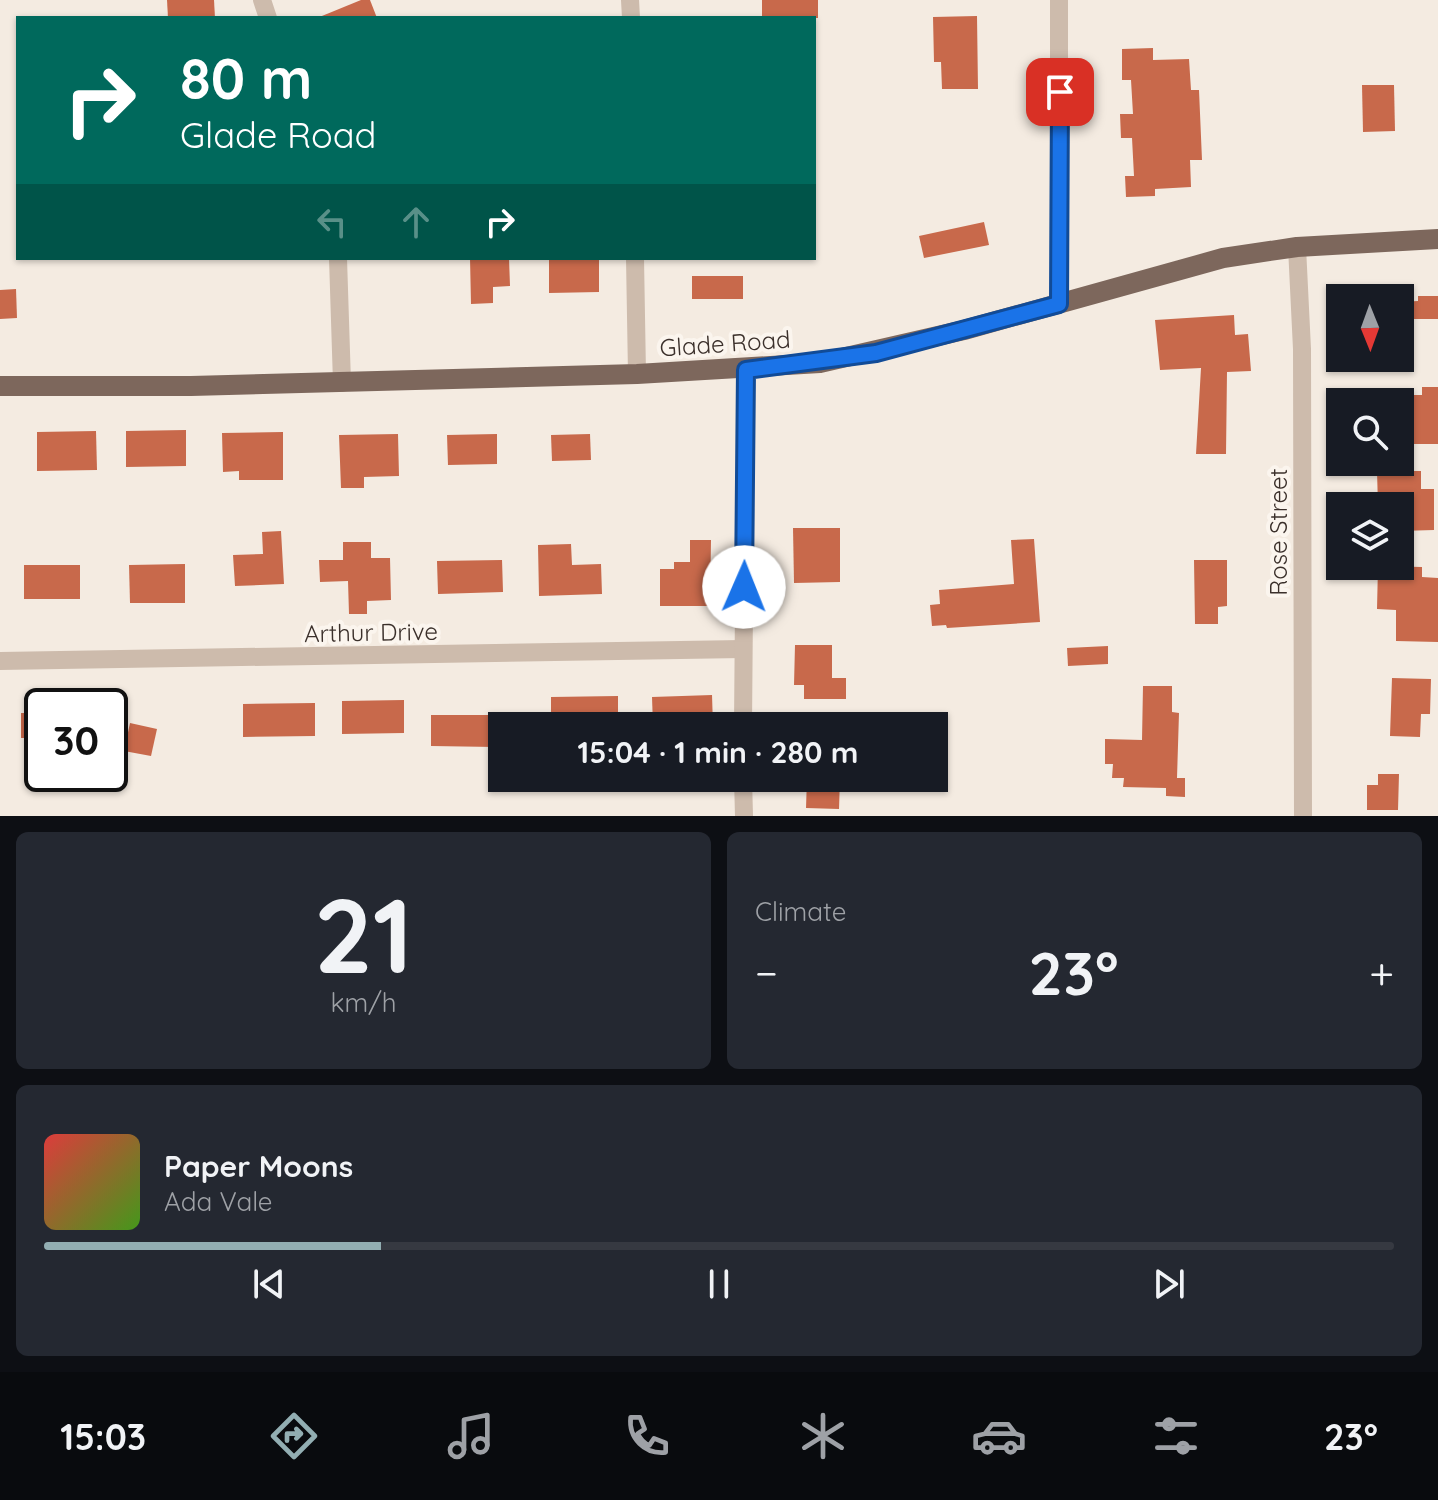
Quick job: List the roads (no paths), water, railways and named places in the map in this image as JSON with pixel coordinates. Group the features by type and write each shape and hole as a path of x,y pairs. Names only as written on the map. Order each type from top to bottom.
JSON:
{"main road":[{"name":"Glade Road","path":"0,386 342,383 746,370 876,353 1223,258 1297,247 1438,239"}],"street":[{"path":"1059,0 1059,304"},
{"name":"Rose Street","path":"1297,247 1302,365 1303,816"},
{"path":"338,260 342,383"},
{"path":"635,260 637,374"},
{"path":"743,712 746,370"},
{"name":"Arthur Drive","path":"0,661 743,649"},
{"path":"743,792 744,816"}]}
